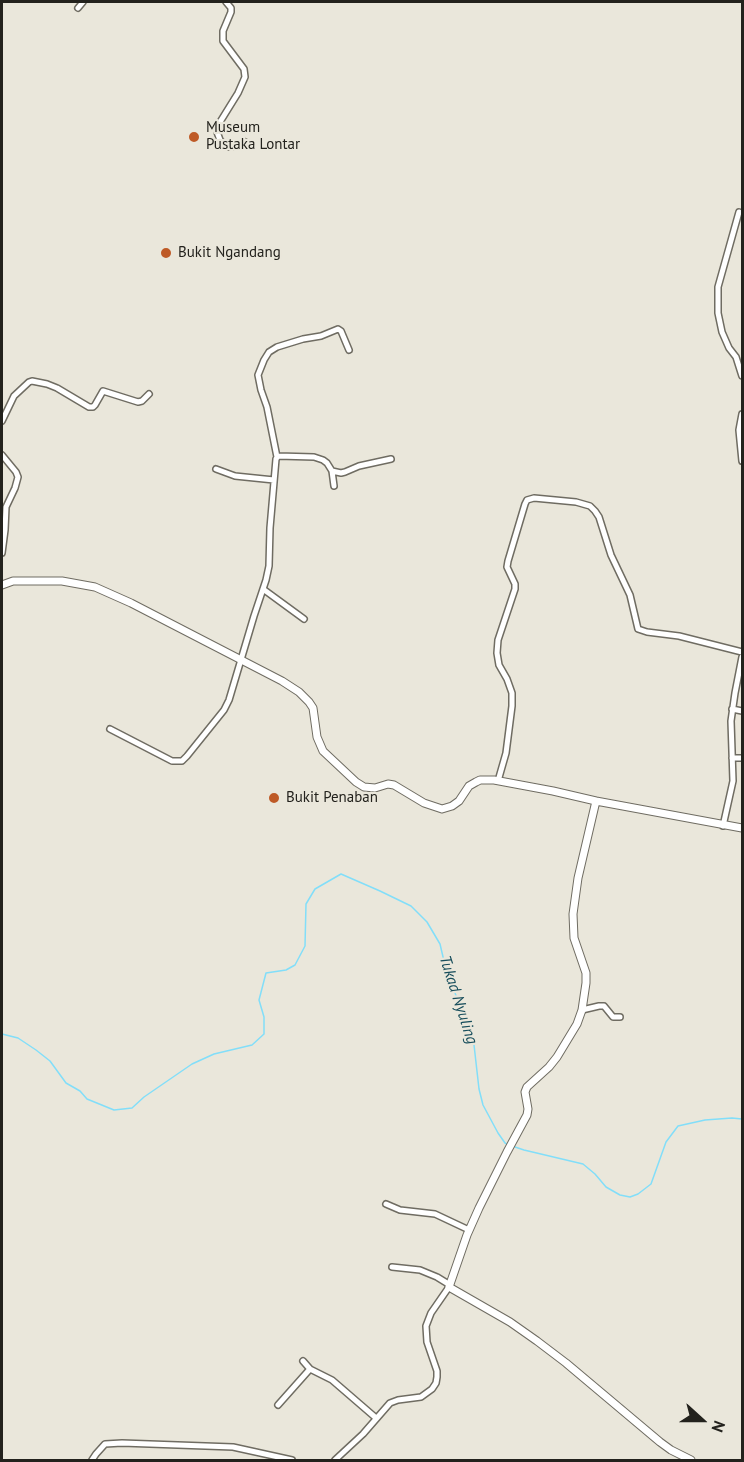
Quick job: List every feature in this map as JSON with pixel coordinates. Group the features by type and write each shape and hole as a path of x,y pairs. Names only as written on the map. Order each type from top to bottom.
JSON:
{"street":[{"path":"78,8 83,2"},
{"path":"226,2 231,12 223,32 223,41 244,69 245,78 220,122 217,132 220,140 227,147 236,147 245,142"},
{"path":"740,212 718,287 718,313 722,332 736,357 742,376"},
{"path":"110,729 172,761 182,761 224,710 242,661 269,566 276,457 267,407 258,375 269,352 277,347 321,336 338,329 349,350"},
{"path":"2,421 14,396 33,381 57,388 89,407 95,405 103,391 138,402 149,394"},
{"path":"742,414 739,438 742,461"},
{"path":"2,455 18,477 6,507 2,552"},
{"path":"276,457 323,460 332,471 334,486"},
{"path":"332,471 341,473 359,466 391,459"},
{"path":"216,469 235,476 274,480"},
{"path":"498,781 506,753 512,693 496,653 515,589 507,567 508,561 527,500 534,498 576,502 590,506 596,511 611,555 630,595 638,629 679,636 742,652"},
{"path":"2,585 13,581 52,581 95,587 151,613 282,681 299,692 313,708 317,737 323,752 364,787 394,785 424,804 442,809 459,801 469,786 476,782 498,781 742,828"},
{"path":"263,589 304,619"},
{"path":"723,826 733,781 732,709 742,657"},
{"path":"732,709 742,711"},
{"path":"732,758 742,758"},
{"path":"335,1461 393,1401 424,1396 436,1383 437,1371 427,1342 426,1326 431,1314 450,1286 469,1230 527,1115 526,1087 557,1057 567,1043 582,1010 586,974 574,938 573,914 578,878 596,801"},
{"path":"582,1010 604,1006 613,1017 620,1017"},
{"path":"386,1204 406,1211 435,1214 469,1230"},
{"path":"392,1267 420,1270 510,1322 566,1363 660,1442 691,1461"},
{"path":"303,1361 310,1369 329,1378 376,1418"},
{"path":"278,1406 310,1369"},
{"path":"92,1461 105,1444 122,1443 233,1447 292,1461"}],"waterway":[{"name":"Tukad Nyuling","path":"2,1034 18,1038 36,1050 50,1061 66,1083 80,1091 87,1099 114,1110 132,1108 192,1064 214,1054 252,1045 264,1034 264,1017 259,1000 266,973 286,970 295,965 305,946 306,904 315,889 341,874 411,906 427,922 440,944 447,974 473,1036 483,1105 498,1133 507,1144"},
{"name":"Tukad Nyuling","path":"515,1147 583,1164 606,1187 620,1195 630,1197 651,1184 666,1142 678,1126 705,1120 742,1119"}],"place":[{"name":"Museum Pustaka Lontar","path":"194,137"},
{"name":"Bukit Ngandang","path":"166,253"},
{"name":"Bukit Penaban","path":"274,798"}]}
